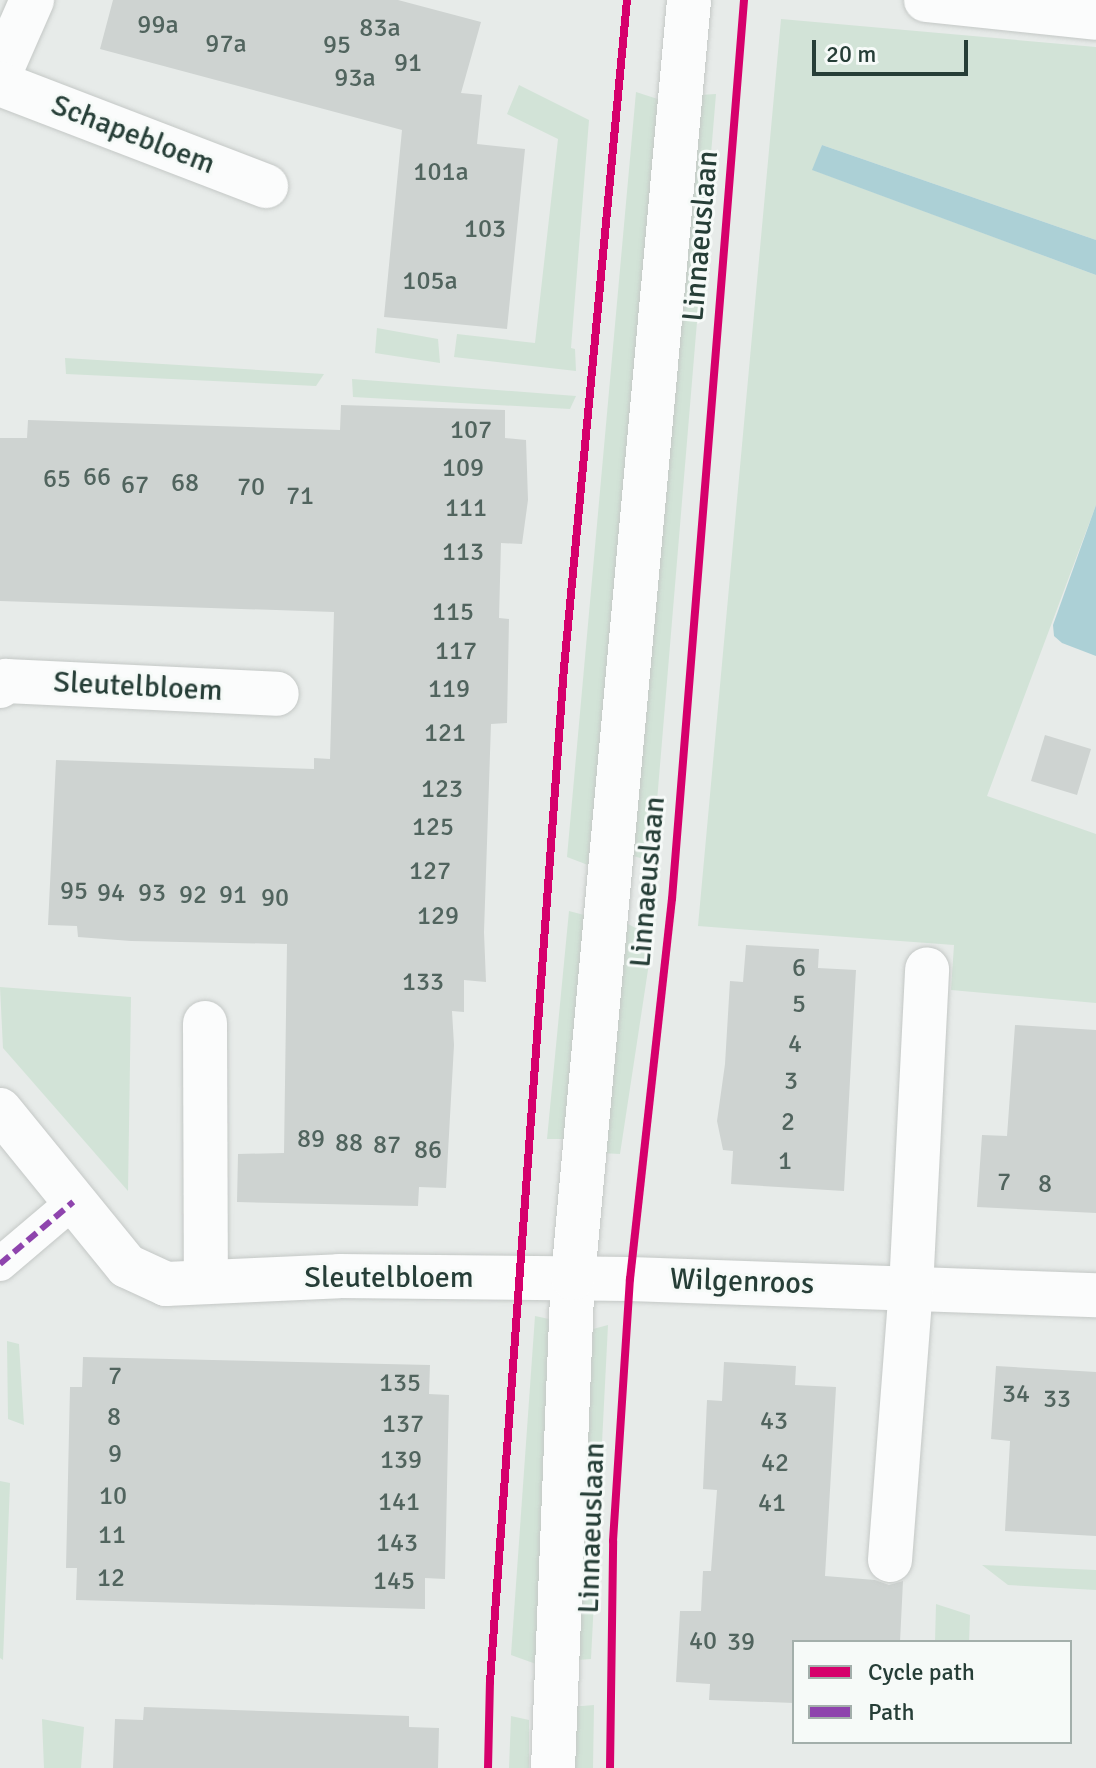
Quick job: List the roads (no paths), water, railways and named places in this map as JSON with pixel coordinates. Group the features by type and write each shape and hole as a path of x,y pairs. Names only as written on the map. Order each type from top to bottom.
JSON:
{"street":[{"path":"0,73 32,0"},
{"name":"Linnaeuslaan","path":"553,1768 573,1278 689,0"},
{"path":"926,0 1096,18"},
{"name":"Schapebloem","path":"0,84 266,186"},
{"name":"Sleutelbloem","path":"0,686 6,681 277,694"},
{"path":"890,1560 911,1288 927,969"},
{"path":"205,1023 206,1282"},
{"name":"Sleutelbloem","path":"0,1110 127,1266 166,1284 339,1276 573,1278"},
{"path":"0,1264 73,1202"},
{"name":"Wilgenroos","path":"573,1278 1096,1295"}],"water":[{"path":"822,145 1096,240 1096,275 812,170"},
{"path":"1096,505 1096,656 1062,643 1054,636 1053,625"}]}
